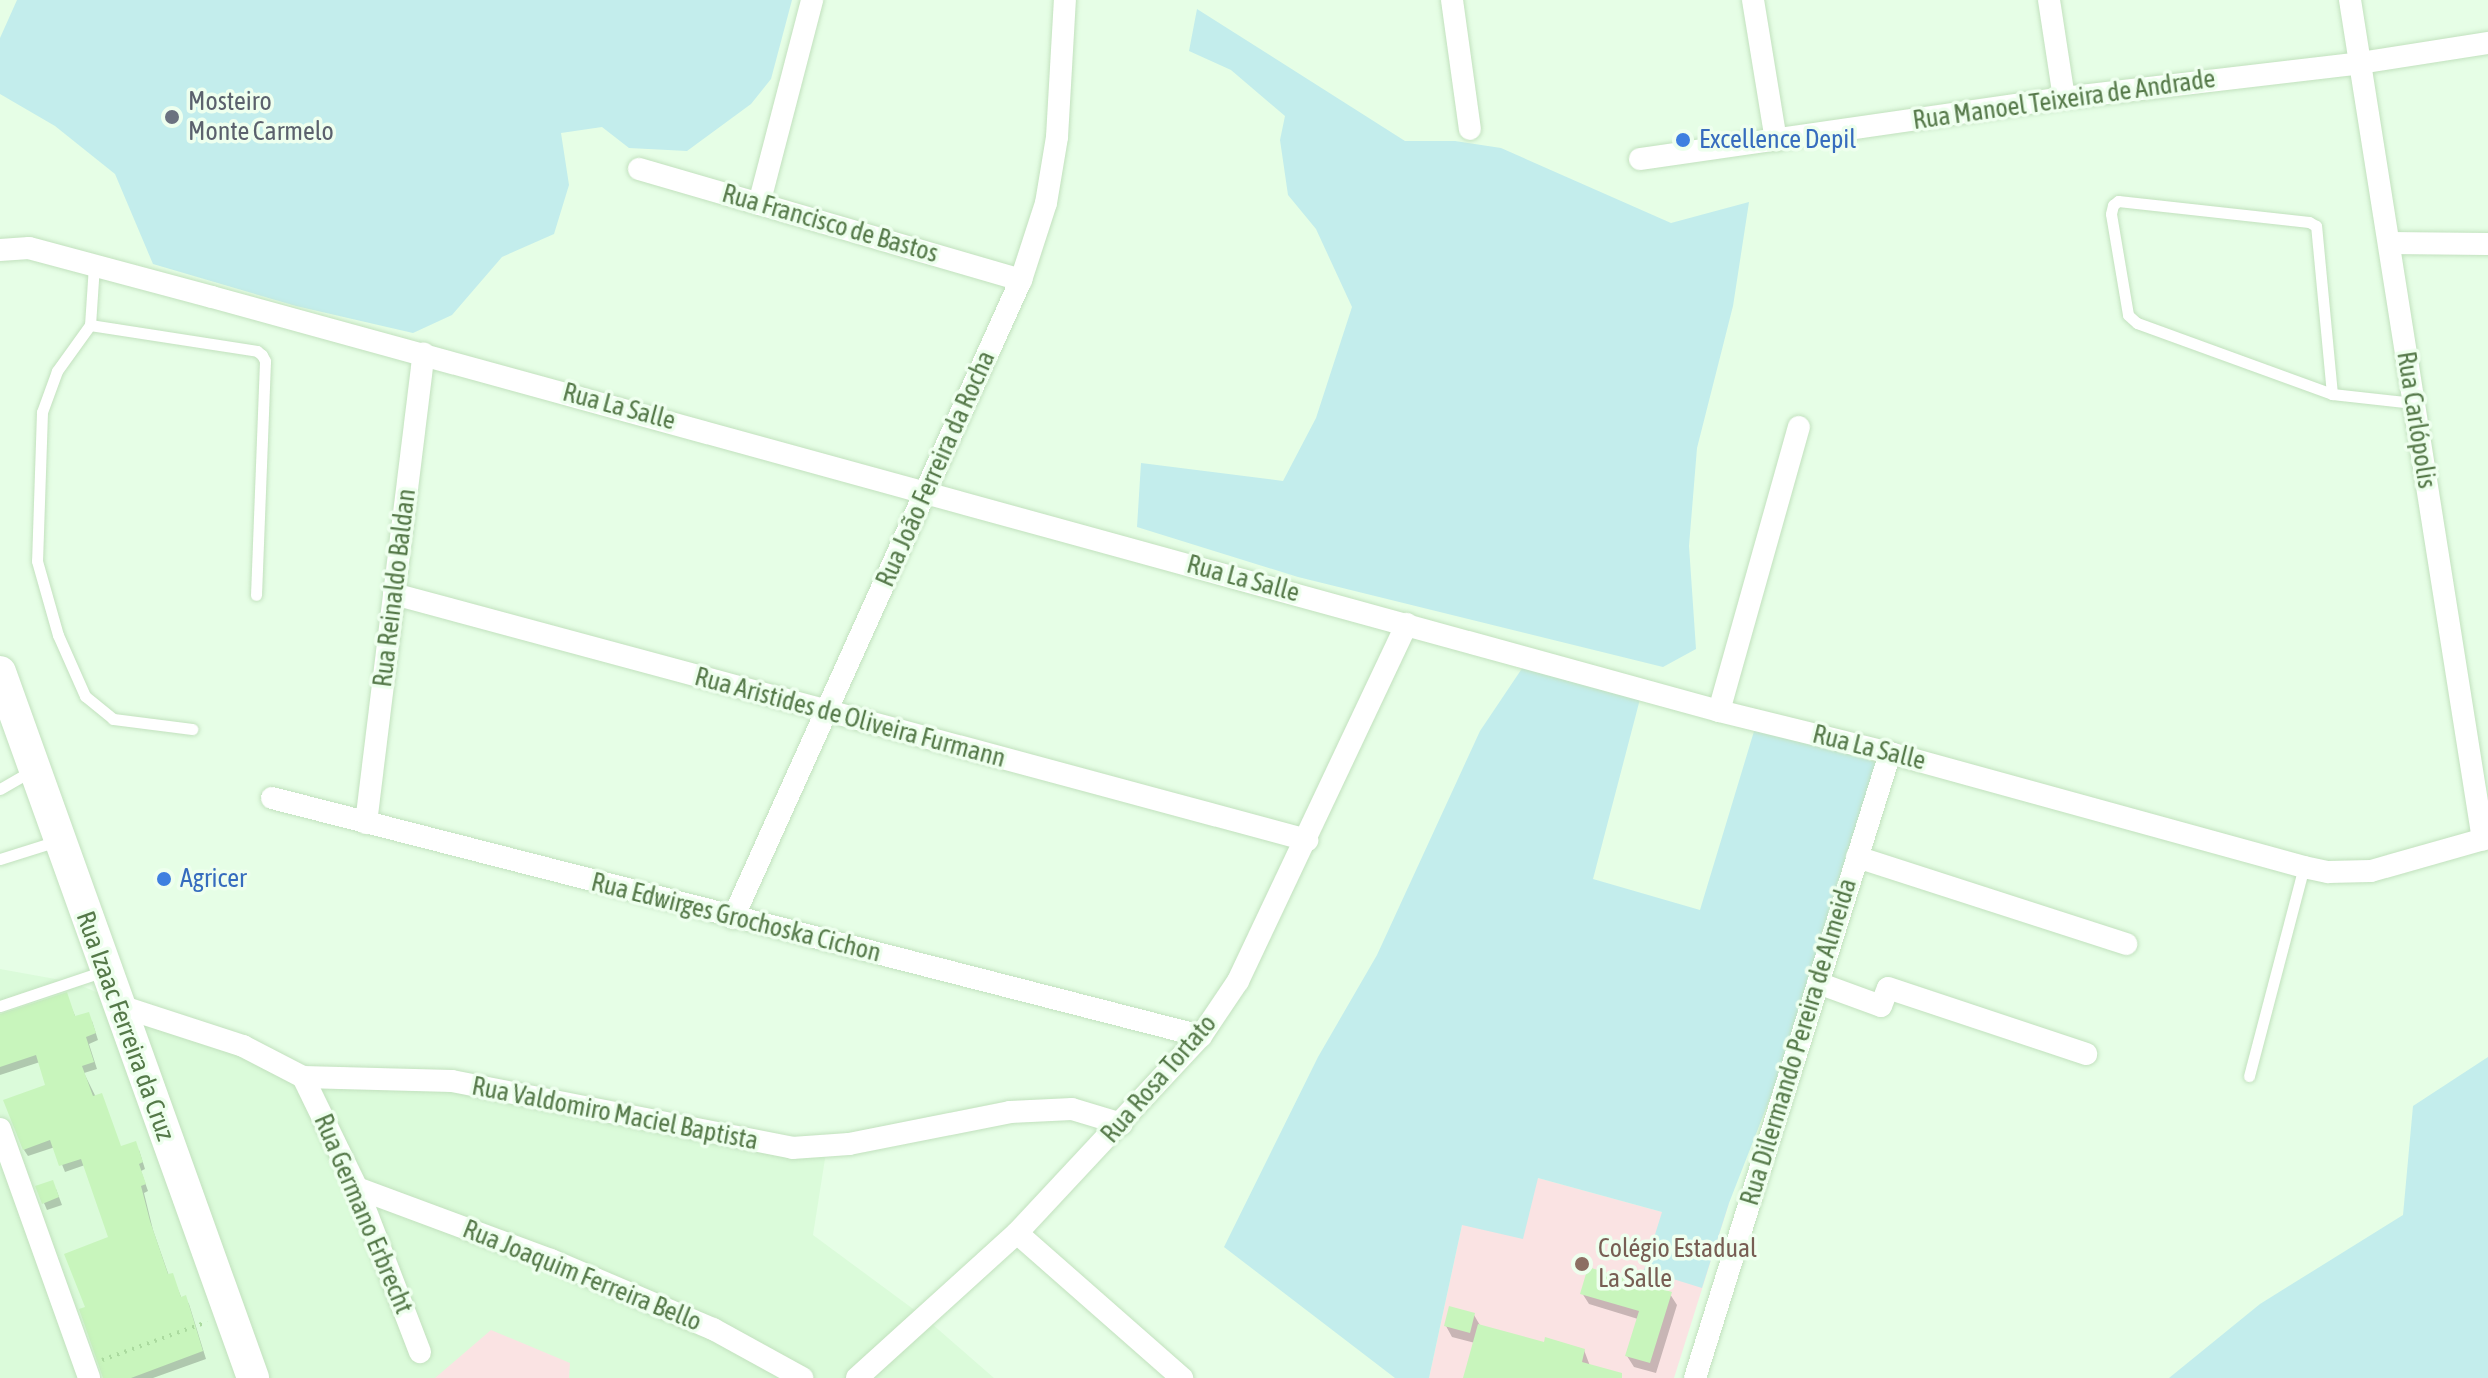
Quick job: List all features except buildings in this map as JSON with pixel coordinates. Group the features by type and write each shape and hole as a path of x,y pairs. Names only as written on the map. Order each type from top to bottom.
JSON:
{"main road":[{"name":"Rua Izaac Ferreira da Cruz","path":"0,672 253,1378"}],"street":[{"path":"759,204 812,0"},
{"name":"Rua João Ferreira da Rocha","path":"733,918 1021,280 1046,203 1057,137 1065,0"},
{"path":"1452,0 1470,129"},
{"path":"1753,0 1776,140"},
{"path":"2049,0 2064,98"},
{"name":"Rua Carlópolis","path":"2350,0 2485,839"},
{"name":"Rua Manoel Teixeira de Andrade","path":"1640,159 2064,98 2360,63 2488,43"},
{"name":"Rua Francisco de Bastos","path":"639,169 1021,280"},
{"path":"2389,243 2488,244"},
{"name":"Rua La Salle","path":"0,250 29,248 94,265 1719,711 1890,753 2304,867 2328,872 2371,871 2485,839"},
{"name":"Rua Reinaldo Baldan","path":"366,823 424,354"},
{"path":"1719,711 1799,427"},
{"name":"Rua Aristides de Oliveira Furmann","path":"394,594 1307,840"},
{"name":"Rua Rosa Tortato","path":"857,1378 1017,1233 1201,1036 1238,981 1407,624"},
{"name":"Rua Dilermando Pereira de Almeida","path":"1695,1378 1890,753"},
{"name":"Rua Edwirges Grochoska Cichon","path":"272,798 1201,1036"},
{"path":"1857,857 2126,944"},
{"path":"1818,983 1881,1006 1888,988 2086,1054"},
{"name":"Rua Valdomiro Maciel Baptista","path":"117,1005 243,1046 303,1077 452,1081 792,1148 849,1144 1010,1112 1072,1109 1122,1124"},
{"name":"Rua Germano Erbrecht","path":"303,1077 357,1188 420,1352"},
{"path":"2,1146 87,1372"},
{"name":"Rua Joaquim Ferreira Bello","path":"357,1188 566,1266 713,1329 802,1378"},
{"path":"1017,1233 1182,1378"}],"lane":[{"path":"2332,394 2316,226 2309,222 2118,201 2113,205 2111,214 2128,315 2137,323 2332,394 2414,403"},
{"path":"94,265 90,325 57,371 42,412 37,561 58,635 85,696 113,719 192,729"},
{"path":"90,325 257,351 262,355 265,361 256,595"},
{"path":"0,789 33,769"},
{"path":"0,859 59,841"},
{"path":"2249,1076 2304,867"},
{"path":"0,1006 105,971"}],"path":[{"path":"87,1372 230,1314"}],"shaded area":[{"path":"17,0 792,0 771,79 751,104 687,151 629,148 602,127 561,133 569,185 554,234 502,257 452,315 413,333 296,306 153,264 115,174 55,126 0,94 0,38"},
{"path":"1197,9 1405,141 1455,141 1501,148 1671,223 1749,202 1733,306 1697,448 1689,546 1696,649 1663,667 1298,577 1137,527 1141,463 1283,481 1316,418 1352,307 1316,229 1288,195 1280,140 1285,116 1231,70 1189,51"},
{"path":"1523,667 1640,699 1593,879 1700,910 1755,728 1876,762 1781,1070 1729,1203 1702,1288 1644,1270 1662,1212 1538,1178 1523,1239 1462,1225 1429,1378 1395,1378 1224,1247 1318,1057 1377,955 1480,731"},
{"path":"0,969 72,982 303,1077 452,1081 827,1146 813,1235 924,1317 994,1378 0,1378"},
{"path":"2488,1057 2488,1378 2169,1378 2260,1304 2403,1215 2413,1106"},
{"name":"Colégio Estadual La Salle","path":"1538,1178 1662,1212 1729,1203 1674,1378 1429,1378 1462,1225"},
{"path":"491,1330 570,1363 569,1378 435,1378"}],"place":[{"name":"Mosteiro Monte Carmelo","path":"172,117"},
{"name":"Excellence Depil","path":"1683,140"},
{"name":"Agricer","path":"164,879"},
{"name":"Colégio Estadual La Salle","path":"1582,1264"}]}
